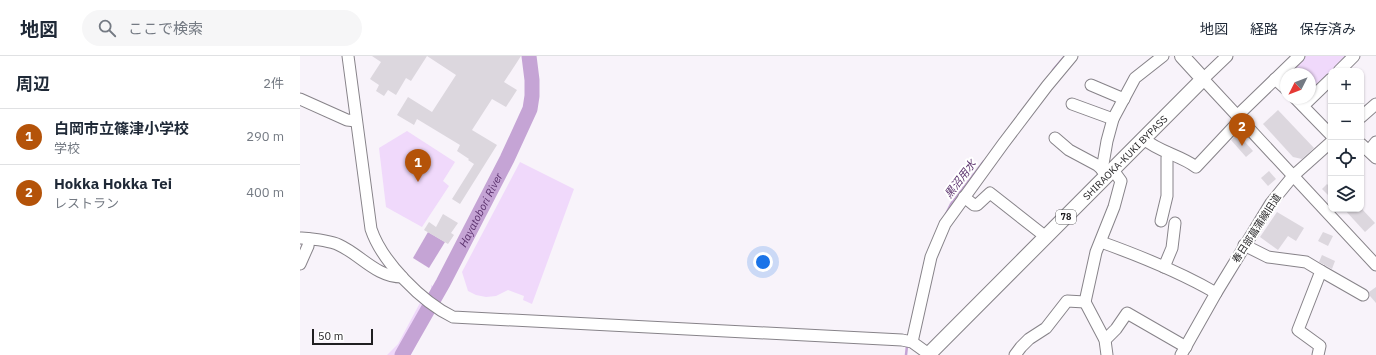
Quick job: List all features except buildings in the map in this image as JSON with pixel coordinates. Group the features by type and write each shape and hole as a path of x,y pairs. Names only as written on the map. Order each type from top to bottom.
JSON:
{"main road":[{"path":"1182,56 1203,79"},
{"name":"SHIRAOKA-KUKI BYPASS","path":"929,355 1046,237 1107,172 1144,139 1203,79"}],"street":[{"path":"348,56 371,229 374,239 402,277 437,308 453,317 902,340 912,342 929,355"},
{"path":"912,342 931,257 945,224 1047,86 1072,56"},
{"path":"1107,172 1106,141 1113,119 1135,78 1163,56"},
{"path":"1227,56 1203,79 1376,265"},
{"path":"1144,139 1151,145 1188,161 1196,167 1275,79 1299,56"},
{"path":"1342,68 1354,56"},
{"path":"1275,79 1280,84"},
{"path":"1316,90 1328,81"},
{"path":"1091,85 1124,99"},
{"path":"300,99 347,120 356,121"},
{"path":"1072,104 1113,119"},
{"path":"1301,104 1328,132"},
{"path":"1364,114 1376,104"},
{"path":"1054,138 1069,150 1121,181 1114,207 1096,252 1085,302 1105,340 1107,355"},
{"path":"1369,151 1376,142"},
{"name":"春日部菖蒲線旧道","path":"1183,351 1244,245 1271,203 1294,176 1328,145"},
{"path":"1160,222 1167,196 1168,153"},
{"path":"964,197 977,205 990,193 1046,237"},
{"path":"1164,267 1172,248 1175,223"},
{"path":"304,239 339,245 377,271 395,277 402,277"},
{"path":"300,264 308,246 304,239"},
{"path":"1101,242 1132,253 1164,267 1216,293"},
{"path":"1244,245 1268,257 1306,262 1363,295"},
{"path":"1318,355 1320,346 1298,330 1321,271"},
{"path":"1016,355 1021,347 1046,328 1067,301 1085,302"},
{"path":"1105,340 1116,329 1127,313 1183,351"}],"shaded area":[{"path":"1303,56 1350,56 1338,68 1328,68 1328,78 1316,89 1316,68 1290,68"},
{"path":"407,131 455,162 443,181 449,186 422,227 386,207 379,148"},
{"path":"520,162 574,189 532,304 523,300 524,296 508,290 496,296 486,297 476,295 468,291 462,272"},
{"path":"428,232 445,242 429,268 413,258"},
{"path":"431,285 442,293 411,355 387,355 398,344 421,301 424,302 431,293"}],"waterway":[{"name":"Hayatobori River","path":"402,355 443,283 507,159 530,109 532,80 529,56"},
{"name":"黒沼用水","path":"1053,70 1065,56"},
{"name":"黒沼用水","path":"945,216 951,204 984,161"},
{"name":"黒沼用水","path":"906,355 907,346"}],"place":[{"name":"Hokka Hokka Tei","path":"1242,146"},
{"name":"白岡市立篠津小学校","path":"418,182"}]}
